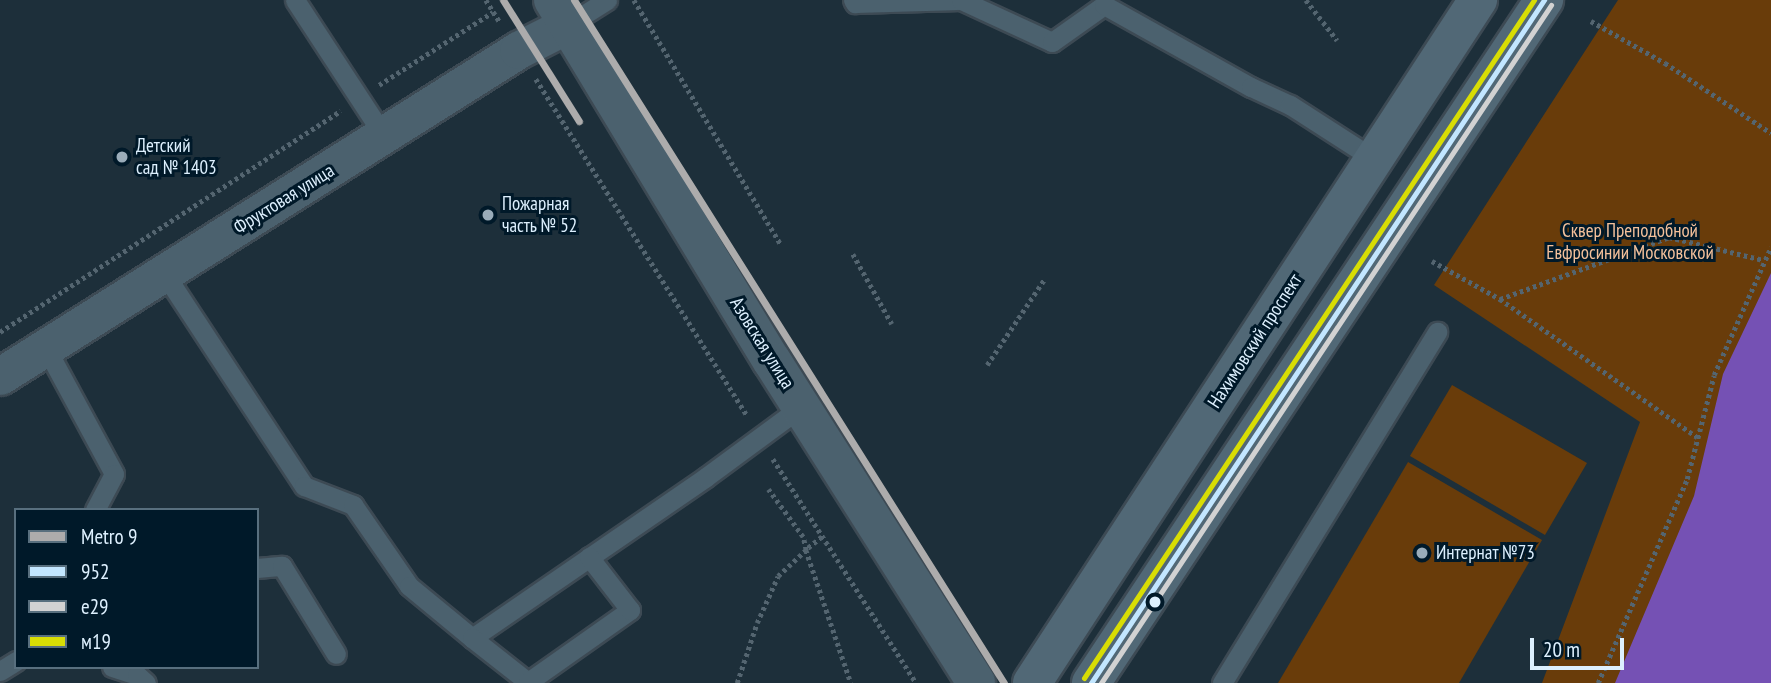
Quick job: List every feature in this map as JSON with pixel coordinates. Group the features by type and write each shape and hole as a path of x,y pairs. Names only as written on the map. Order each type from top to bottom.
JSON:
{"main road":[{"name":"Нахимовский проспект","path":"1032,683 1479,0"},
{"path":"1091,683 1544,0"}],"street":[{"name":"Фруктовая улица","path":"2,370 46,348 384,136 518,50 561,12"},
{"name":"Азовская улица","path":"561,12 801,407 976,683"}],"lane":[{"path":"295,0 384,136"},
{"path":"561,12 607,0"},
{"path":"853,0 855,3 961,0 1052,41 1104,5 1251,87 1290,105 1374,159"},
{"path":"164,273 304,486 353,505 410,586 528,682 630,610 589,557"},
{"path":"1222,683 1437,332"},
{"path":"46,348 114,474 96,508"},
{"path":"472,638 801,407"},
{"path":"259,568 282,566 336,654"},
{"path":"118,669 137,675 146,683"}],"path":[{"path":"486,0 916,683"},
{"path":"634,0 781,245"},
{"path":"1306,0 1337,40"},
{"path":"0,332 493,12"},
{"path":"1591,21 1665,62 1771,133"},
{"path":"1500,299 1669,237 1763,260"},
{"path":"1598,683 1687,480 1714,375 1771,247"},
{"path":"853,254 892,324"},
{"path":"1432,261 1500,299 1697,437"},
{"path":"988,365 1044,280"},
{"path":"768,489 803,537 851,683"},
{"path":"737,683 757,622 778,576 822,537"}],"green space":[{"name":"Сквер Преподобной Евфросинии Московской","path":"1618,0 1771,0 1771,683 1542,683 1640,422 1434,285"},
{"path":"1452,385 1587,463 1545,535 1410,456"},
{"path":"1408,462 1542,540 1459,683 1278,683"}],"shaded area":[{"path":"1771,273 1771,683 1615,683 1694,496 1723,374"}],"metro line":[{"name":"9","path":"503,0 579,121"},
{"name":"9","path":"574,0 1004,683"}],"transit line":[{"name":"м19","path":"1084,678 1534,0"},
{"name":"952","path":"1091,683 1544,0"},
{"name":"е29","path":"1101,683 1551,5"}],"place":[{"name":"Детский сад № 1403","path":"122,157"},
{"name":"Пожарная часть № 52","path":"488,215"},
{"name":"Интернат №73","path":"1422,553"}]}
